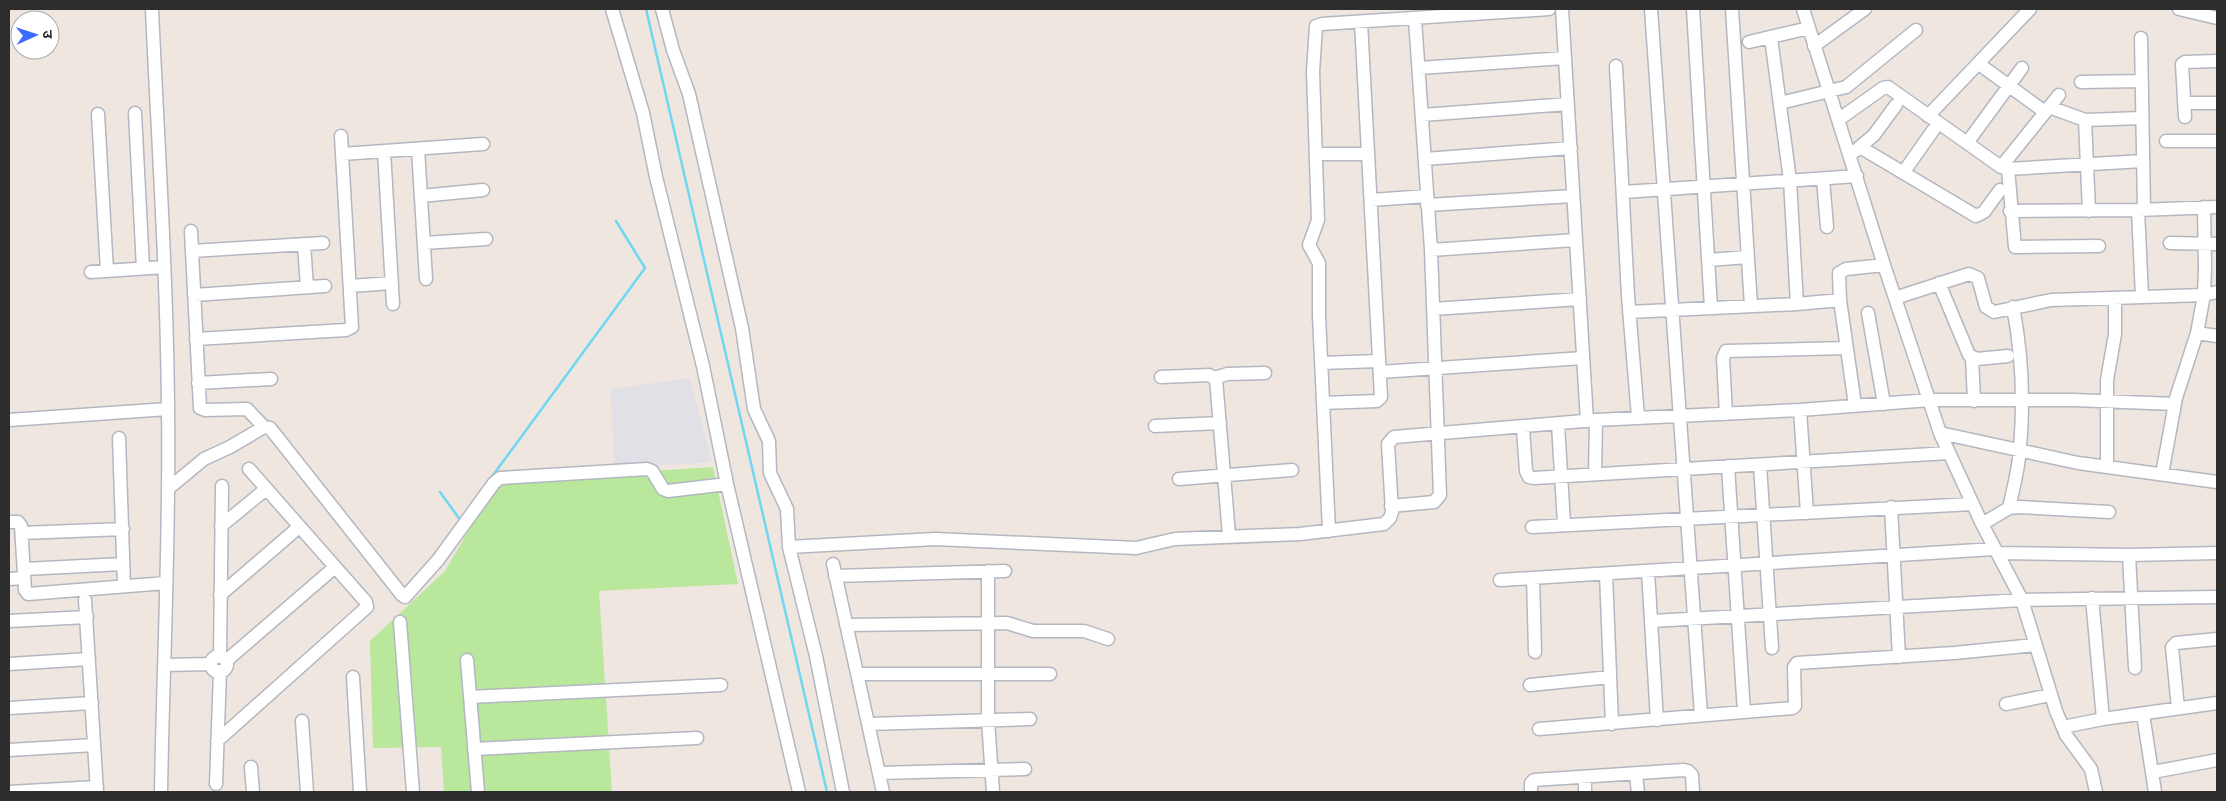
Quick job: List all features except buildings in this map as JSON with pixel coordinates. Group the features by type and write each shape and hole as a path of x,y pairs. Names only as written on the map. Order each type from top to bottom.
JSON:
{"street":[{"path":"152,9 164,267 169,488 161,792"},
{"path":"612,9 643,113 656,177 703,366 727,484 799,792"},
{"path":"662,9 673,50 689,94 740,319 754,409 769,441 770,473 787,509 789,547 816,656 843,792"},
{"path":"1329,531 1321,363 1319,263 1309,245 1318,220 1313,72 1316,26 1322,24 1549,9"},
{"path":"1562,9 1583,358 1592,421 1596,474"},
{"path":"1651,9 1701,715"},
{"path":"1693,9 1711,308"},
{"path":"1732,9 1751,306"},
{"path":"1803,9 1828,93 1838,120 1855,151 1857,176 1884,265 1940,433 1995,551 2022,600 2050,695 2063,727 2092,769 2096,792"},
{"path":"1814,46 1865,9"},
{"path":"1928,116 2030,9"},
{"path":"2179,9 2217,18"},
{"path":"1391,506 1434,502 1440,498 1431,250 1415,19"},
{"path":"1323,403 1379,401 1381,396 1361,22"},
{"path":"1749,42 1809,28"},
{"path":"1780,103 1828,93 1846,87 1916,30"},
{"path":"1771,38 1790,180 1797,304"},
{"path":"2141,38 2143,160 2141,210 2142,296"},
{"path":"1418,68 1565,58"},
{"path":"2185,117 2182,64 2217,61"},
{"path":"1978,64 2008,87 2047,109 2085,120 2141,118"},
{"path":"1616,66 1638,417"},
{"path":"1967,143 2022,68"},
{"path":"2081,82 2141,81"},
{"path":"1838,120 1886,87 2005,168 2088,165 2143,160"},
{"path":"2059,95 2005,168 2013,244 2017,248 2099,246"},
{"path":"2184,103 2217,103"},
{"path":"1422,115 1568,104"},
{"path":"1855,151 1874,135 1896,105"},
{"path":"135,113 143,268"},
{"path":"98,114 107,271"},
{"path":"2085,120 2089,211"},
{"path":"1902,173 1934,129"},
{"path":"196,339 349,329 353,323 341,136"},
{"path":"2166,141 2217,141"},
{"path":"342,154 483,144"},
{"path":"1425,159 1570,148"},
{"path":"418,149 426,279"},
{"path":"384,151 393,304"},
{"path":"1855,151 1902,173 1976,216 1984,212 2000,190"},
{"path":"1317,154 1368,154"},
{"path":"1624,192 1704,185 1857,176"},
{"path":"1823,179 1827,226"},
{"path":"421,196 483,190"},
{"path":"1371,200 1573,196"},
{"path":"2010,211 2141,210 2217,206"},
{"path":"2162,474 2175,404 2197,334 2204,294 2211,244 2204,207"},
{"path":"191,231 199,404 202,410 247,410 264,427 272,430 402,595 405,596 438,560 494,483 500,478 647,470 652,472 663,489 668,491 727,484"},
{"path":"424,243 486,238"},
{"path":"1431,250 1576,240"},
{"path":"192,251 323,243"},
{"path":"304,244 307,287"},
{"path":"2170,244 2211,244"},
{"path":"1708,260 1748,257"},
{"path":"1855,405 1840,300 1840,271 1884,265"},
{"path":"92,272 164,267"},
{"path":"1895,298 1973,274 1978,278 1988,310 1994,312 2051,300 2217,292"},
{"path":"350,286 392,282"},
{"path":"1940,283 1972,357 1974,401"},
{"path":"194,295 325,286"},
{"path":"2107,467 2107,380 2115,334 2115,298"},
{"path":"1433,309 1580,299"},
{"path":"1630,312 1797,304 1840,300"},
{"path":"2009,508 2020,450 2021,402 2020,352 2012,307"},
{"path":"1868,313 1884,404"},
{"path":"2197,334 2217,336"},
{"path":"1726,414 1723,358 1726,351 1846,348"},
{"path":"1972,357 2008,356"},
{"path":"1321,363 1436,368 1583,358"},
{"path":"1161,378 1209,375 1215,378 1227,374 1265,373"},
{"path":"1215,378 1229,535"},
{"path":"198,383 271,379"},
{"path":"789,547 935,539 1136,548 1167,540 1229,535 1289,535 1384,524 1390,518 1389,441 1394,437 1523,428 1638,417 1800,410 1930,400 2175,404"},
{"path":"9,420 168,409"},
{"path":"1800,410 1806,513"},
{"path":"1155,426 1220,423"},
{"path":"1558,424 1564,524"},
{"path":"169,488 204,459 230,447 264,427"},
{"path":"1523,428 1526,471 1529,477 1949,453"},
{"path":"1940,433 2107,467 2217,482"},
{"path":"119,438 124,586"},
{"path":"1760,465 1772,648"},
{"path":"1728,466 1744,712"},
{"path":"217,741 366,610 366,602 249,469"},
{"path":"1179,479 1292,470"},
{"path":"216,784 222,486"},
{"path":"221,526 266,489"},
{"path":"1532,527 1973,504"},
{"path":"1891,507 1899,656"},
{"path":"1982,524 2009,508 2033,507 2109,512"},
{"path":"9,522 18,522 22,533 25,590 31,594 166,583"},
{"path":"220,595 299,526"},
{"path":"22,533 123,529"},
{"path":"1500,580 1995,551 2130,555 2217,553"},
{"path":"2130,555 2135,668"},
{"path":"9,579 24,574 123,564"},
{"path":"164,665 219,663 335,567"},
{"path":"883,792 834,570 1005,571"},
{"path":"988,571 988,720 993,792"},
{"path":"1648,571 1657,720"},
{"path":"1606,574 1612,724"},
{"path":"1533,578 1535,652"},
{"path":"1652,621 2022,600 2217,597"},
{"path":"2092,598 2104,719"},
{"path":"9,792 97,789 85,600"},
{"path":"9,621 87,617"},
{"path":"400,622 413,792"},
{"path":"846,625 1007,623 1033,631 1084,631 1108,639"},
{"path":"2178,708 2172,647 2176,643 2217,640"},
{"path":"1539,729 1794,708 1794,667 1797,663 2035,646"},
{"path":"9,664 89,659"},
{"path":"467,660 478,792"},
{"path":"858,674 1050,674"},
{"path":"1530,685 1610,676"},
{"path":"353,678 360,792"},
{"path":"470,697 721,685"},
{"path":"2006,704 2050,695"},
{"path":"9,708 92,703"},
{"path":"2063,727 2104,719 2217,703"},
{"path":"2143,714 2155,792"},
{"path":"868,724 1030,719"},
{"path":"302,721 307,792"},
{"path":"474,749 697,738"},
{"path":"9,750 94,745"},
{"path":"2153,772 2217,760"},
{"path":"251,766 253,792"},
{"path":"879,773 1025,769"},
{"path":"1531,792 1531,783 1534,780 1688,771 1692,775 1693,792"},
{"path":"1636,775 1638,792"},
{"path":"1585,778 1585,792"}],"shaded area":[{"path":"690,378 712,462 615,469 610,389"}],"green space":[{"path":"713,467 738,584 599,591 612,792 444,792 441,747 373,748 370,641 445,571 498,481"}],"waterway":[{"path":"646,9 827,792"},
{"path":"491,478 645,268 616,221"},
{"path":"440,492 461,521"}]}
